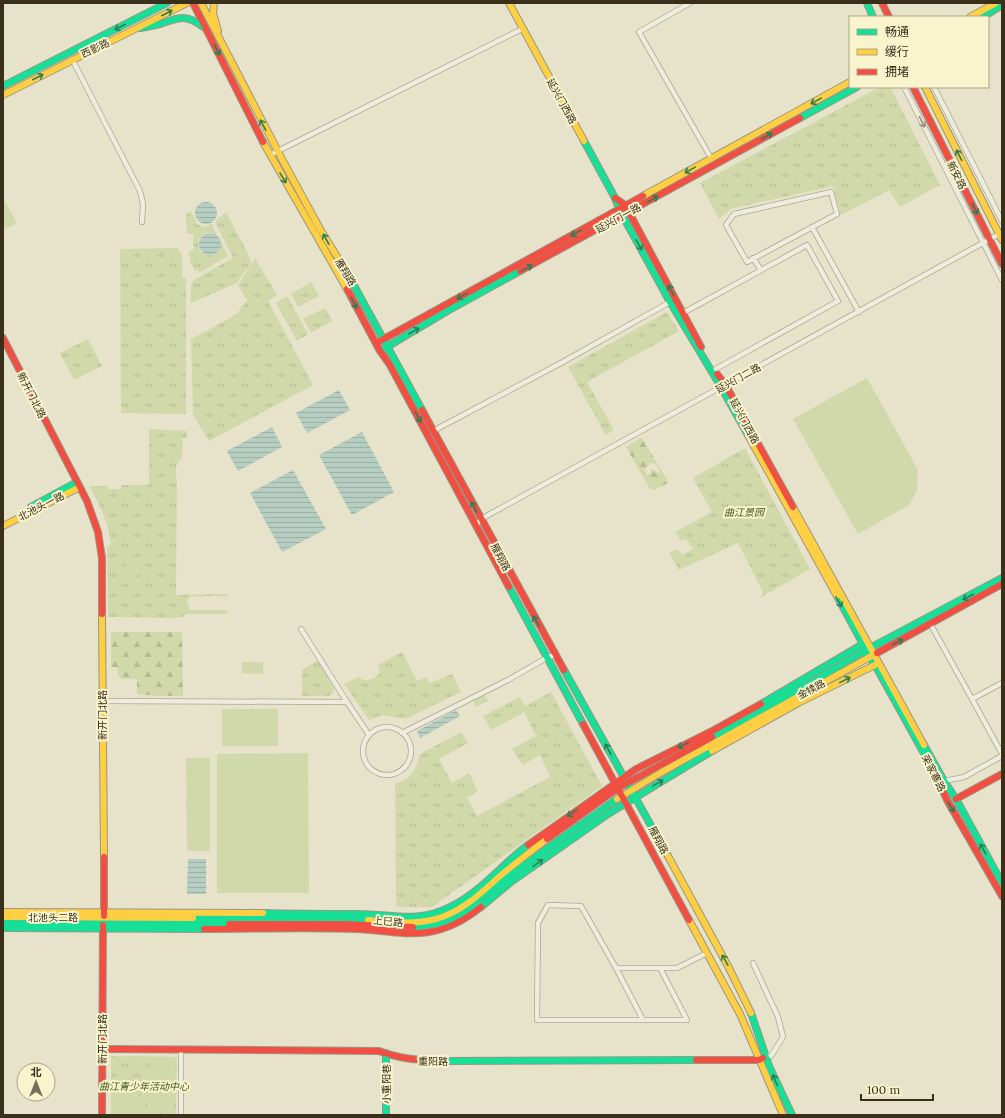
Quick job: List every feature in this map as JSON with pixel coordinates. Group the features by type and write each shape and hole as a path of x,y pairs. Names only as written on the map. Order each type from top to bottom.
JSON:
{"street":[{"path":"144,15 159,3"},
{"name":"西影路","path":"3,86 167,3"},
{"name":"西影路","path":"3,95 72,59 187,3"},
{"name":"雁翔路","path":"193,3 270,155 342,280 380,351 390,365 548,657 579,719 739,1011 792,1115"},
{"name":"雁翔路","path":"201,3 278,152 332,249 348,273 481,519 738,986 749,1009 773,1095 783,1115"},
{"path":"214,3 213,13 224,50"},
{"name":"延兴门西路","path":"509,3 615,198 618,209 670,302 723,386 863,644 868,649"},
{"path":"690,3 639,32 711,158"},
{"path":"867,3 873,16"},
{"path":"882,3 888,16"},
{"path":"972,16 996,3"},
{"path":"985,16 1002,5"},
{"path":"136,29 156,25 180,17 189,18 198,22 207,32"},
{"path":"270,155 522,29"},
{"path":"72,59 140,191 143,204 142,222"},
{"name":"延兴门一路","path":"376,343 849,83"},
{"name":"延兴门一路","path":"380,351 449,310 855,88"},
{"path":"905,88 1002,280"},
{"name":"新安路","path":"914,88 1002,264"},
{"name":"新安路","path":"926,88 1001,236"},
{"path":"935,88 1002,221"},
{"path":"831,192 837,214 812,227 747,262 726,225 734,214 831,192"},
{"name":"延兴门西路","path":"615,198 625,205 714,370 838,587 868,649"},
{"path":"812,227 859,312"},
{"name":"延兴门二路","path":"476,526 481,519 680,409 983,243 1001,236"},
{"path":"683,313 807,245 838,301 714,370"},
{"path":"754,258 761,270"},
{"path":"433,431 556,366 670,302"},
{"name":"新开门北路","path":"3,338 79,484 91,510 100,542 103,625 102,1115"},
{"name":"北池头一路","path":"3,521 79,484"},
{"name":"北池头一路","path":"3,526 79,484"},
{"name":"金犊路","path":"625,780 812,682 868,649 1002,578"},
{"name":"金犊路","path":"622,796 798,696 931,625 1002,584"},
{"path":"931,625 1002,755 964,777 944,781"},
{"path":"301,629 369,735"},
{"path":"625,780 660,756 714,730 790,688 863,644"},
{"name":"荣家寨路","path":"868,649 944,781 956,799 1002,883"},
{"path":"402,733 508,680 548,657 556,655"},
{"name":"荣家寨路","path":"872,657 939,781 947,800 1002,896"},
{"path":"3,912 103,920 357,929 406,934 435,930 463,920 511,882 635,797 724,744 798,703 875,665"},
{"path":"972,699 1002,683"},
{"path":"102,701 347,702"},
{"path":"389,728 396,729 407,738 410,744 410,758 403,769 391,775 385,775 377,773 371,769 363,756 365,741 369,735 375,730 389,728"},
{"path":"956,799 1002,774"},
{"name":"上巳路","path":"103,920 355,919 398,923 420,922 436,919 465,906 524,856 625,780"},
{"name":"上巳路","path":"103,920 363,924 404,928 434,925 451,919 473,907 522,867 622,796"},
{"path":"642,1020 616,968 581,906 548,905 538,922 537,1020 642,1020 687,1020 660,968"},
{"name":"北池头二路","path":"3,917 103,920"},
{"path":"3,928 103,920"},
{"name":"北池头二路","path":"3,923 103,920"},
{"path":"616,968 677,968 707,953"},
{"path":"753,963 778,1017 783,1037 771,1056 762,1058"},
{"name":"重阳路","path":"102,1049 379,1051 395,1057 429,1061 762,1058"},
{"path":"181,1049 181,1115"},
{"name":"小重阳巷","path":"386,1053 386,1115"}],"green space":[{"path":"878,88 891,88 940,185 900,207 889,190 841,215 833,186 731,209 719,219 700,183"},
{"path":"3,198 17,223 3,230"},
{"path":"191,211 197,224 204,227 212,224 217,235 214,233 206,233 201,236 198,242 200,251 207,255 217,253 221,243 228,256 199,273 197,270 195,271 189,260 191,258 188,253 195,248 193,244 193,234 187,234 186,214"},
{"path":"226,212 250,258 251,263 237,283 191,303 191,284 194,280 233,258 215,222"},
{"path":"177,248 180,251 182,258 182,278 186,278 186,414 121,413 120,249"},
{"path":"255,258 277,295 268,301 313,385 209,441 193,414 191,339 236,315 247,300 238,285"},
{"path":"311,282 319,296 298,307 291,294"},
{"path":"287,296 308,334 297,341 276,303"},
{"path":"325,308 332,321 311,333 303,319"},
{"path":"667,312 679,331 587,382 614,430 606,435 568,367"},
{"path":"88,339 102,366 74,380 60,353"},
{"path":"867,378 918,470 917,491 909,505 858,534 793,419"},
{"path":"149,429 187,431 187,438 183,438 182,458 176,466 176,595 227,594 227,596 220,597 190,596 190,598 188,598 187,605 189,606 190,610 227,610 227,614 184,614 184,617 175,618 108,617 107,547 111,545 110,537 103,514 89,486 108,486 108,489 121,489 122,485 149,485"},
{"path":"642,438 668,483 654,490 650,489 626,447","holes":["650,463 656,464 660,471 659,473 652,469 649,475 646,474 645,470"]},
{"name":"曲江景园","path":"745,448 810,569 761,597 763,592 738,543 679,570 669,553 678,549 682,555 693,549 685,539 681,541 675,532 712,512 693,478"},
{"path":"133,558 144,568 127,585 117,574"},
{"path":"111,632 182,632 183,696 137,694 137,679 121,679 118,675 117,667 111,667"},
{"path":"402,652 417,681 426,677 430,683 452,674 461,692 405,719 382,715 369,720 344,684 358,677 364,680 374,678 380,671 378,665"},
{"path":"318,660 334,688 333,693 329,696 302,696 302,670"},
{"path":"242,662 263,662 263,674 242,673"},
{"path":"551,692 602,786 432,907 396,907 395,784 406,779 415,770 420,754 461,732 468,743 439,759 452,783 469,773 478,791 467,797 477,816 550,777 540,755 523,765 512,749 536,736 524,712 491,730 483,716 520,697 525,706"},
{"path":"484,694 488,701 476,707 473,700"},
{"path":"222,709 278,709 278,746 222,746"},
{"path":"308,753 309,893 217,893 217,754"},
{"path":"186,758 210,758 210,851 187,851"},
{"name":"曲江青少年活动中心","path":"111,1056 177,1057 176,1115 111,1115"},
{"path":"150,1058 176,1059 174,1110 147,1109"},
{"path":"112,1093 138,1093 138,1115 112,1115"}],"shaded area":[{"path":"202,202 210,202 217,209 217,217 210,224 202,224 195,217 195,209"},
{"path":"206,233 214,233 221,240 221,248 214,255 206,255 199,248 199,240"},
{"path":"339,390 350,410 307,433 296,413"},
{"path":"272,427 282,447 238,471 227,451"},
{"path":"362,432 394,492 352,515 319,455"},
{"path":"293,470 326,529 282,552 250,493"},
{"path":"456,710 460,716 420,738 417,731"},
{"path":"188,859 206,859 206,894 187,894"}],"traffic: fast":[{"path":"3,86 167,3"},
{"path":"867,3 873,16"},
{"path":"985,16 1002,5"},
{"path":"141,28 182,18 192,20 203,27"},
{"path":"800,118 855,88"},
{"path":"584,141 670,302 748,435"},
{"path":"346,271 422,410"},
{"path":"385,348 449,310 520,271"},
{"path":"31,507 77,482"},
{"path":"712,737 870,648 1002,578"},
{"path":"509,587 583,724"},
{"path":"837,596 863,644 865,651 875,665 936,775"},
{"path":"761,704 863,644"},
{"path":"564,670 668,856"},
{"path":"924,745 956,799 1002,883"},
{"path":"481,907 511,882 608,814 712,751"},
{"path":"413,927 437,924 450,920 466,911 510,875 617,799"},
{"path":"263,913 371,914 415,917 438,912 450,907 471,894 528,845"},
{"path":"193,918 368,920"},
{"path":"3,923 229,924"},
{"path":"3,928 204,929"},
{"path":"751,1013 769,1066 792,1115"},
{"path":"386,1053 386,1115"},
{"path":"444,1061 696,1060"}],"traffic: slow":[{"path":"3,95 187,3"},
{"path":"201,3 283,161 320,229 346,271"},
{"path":"214,3 213,13 218,31"},
{"path":"509,3 584,141"},
{"path":"972,16 996,3"},
{"path":"643,196 849,83"},
{"path":"926,88 1002,240"},
{"path":"263,142 347,289"},
{"path":"748,435 837,596"},
{"path":"3,526 80,487"},
{"path":"793,507 924,745"},
{"path":"102,614 104,857"},
{"path":"617,799 660,773 877,653"},
{"path":"712,751 798,703 875,665"},
{"path":"368,920 419,922 436,919 454,912 471,901 547,839"},
{"path":"668,856 729,968 751,1013"},
{"path":"3,912 263,913"},
{"path":"3,917 193,918"},
{"path":"689,920 740,1014 783,1115"}],"traffic: jam":[{"path":"193,3 263,142"},
{"path":"882,3 888,16"},
{"path":"914,88 1002,264"},
{"path":"520,271 800,118"},
{"path":"380,341 643,196"},
{"path":"615,198 625,205 701,347"},
{"path":"347,289 380,351 390,365 509,587"},
{"path":"3,338 87,501 98,532 102,558 102,614"},
{"path":"717,374 725,384 793,507"},
{"path":"422,410 564,670"},
{"path":"877,653 1002,584"},
{"path":"528,845 636,769 714,730 761,704"},
{"path":"583,724 689,920"},
{"path":"547,839 618,788 712,737"},
{"path":"956,799 1002,774"},
{"path":"936,775 947,800 1002,896"},
{"path":"104,857 104,916"},
{"path":"204,929 338,928 420,933 436,931 450,926 469,916 481,907"},
{"path":"229,924 345,924 413,927"},
{"path":"102,1115 103,925"},
{"path":"102,1049 379,1051 411,1059 444,1061"},
{"path":"696,1060 759,1060 763,1058"}]}
